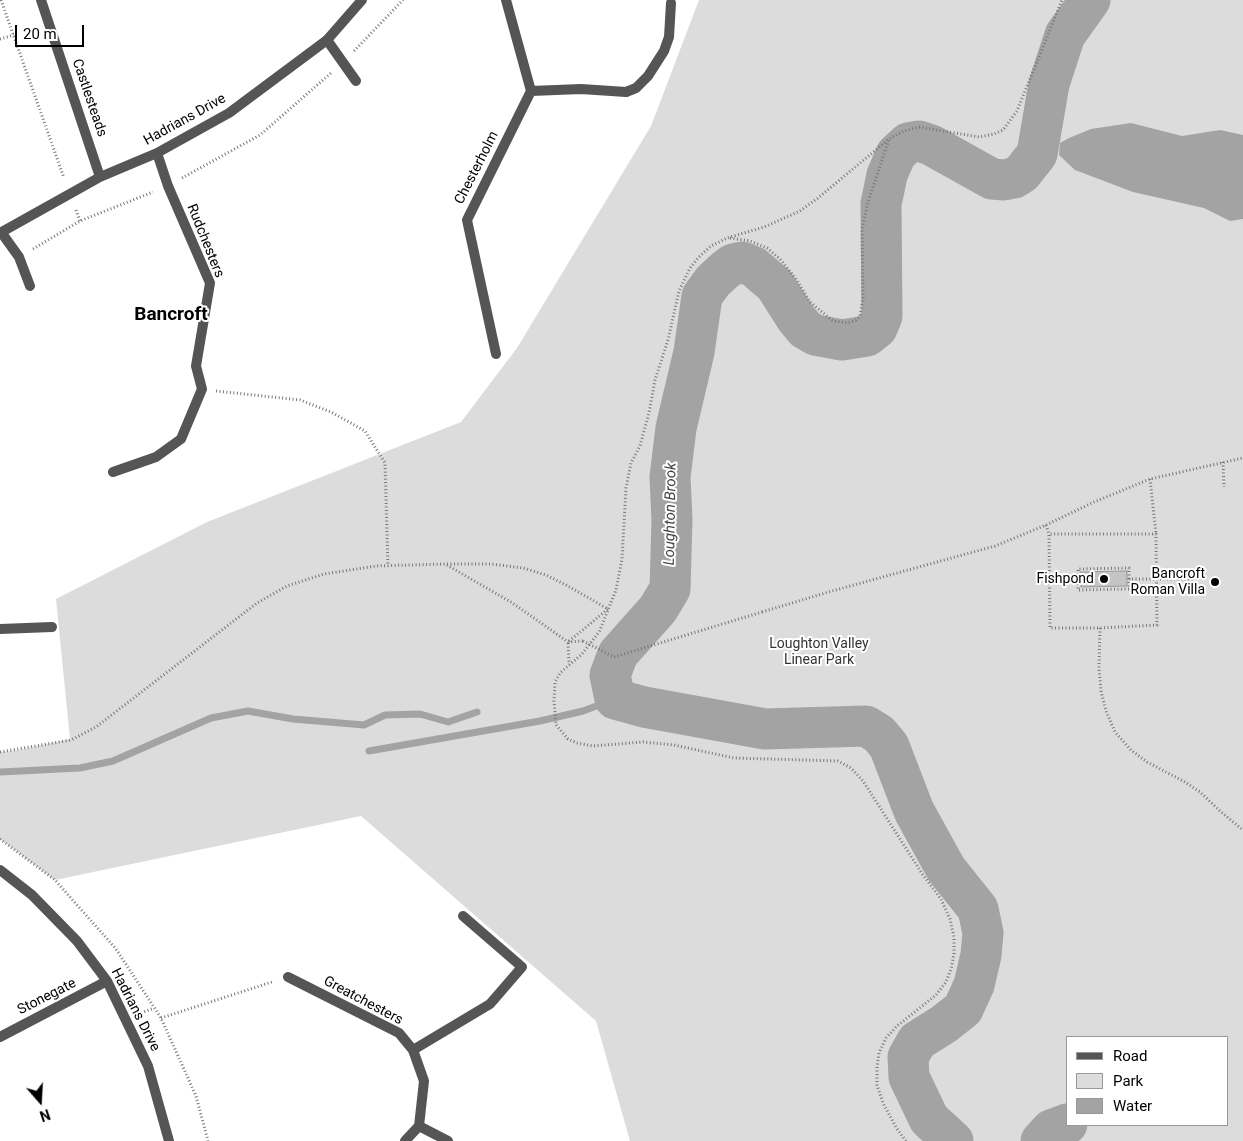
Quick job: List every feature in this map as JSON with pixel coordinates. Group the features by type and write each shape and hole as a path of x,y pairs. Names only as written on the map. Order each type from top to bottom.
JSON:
{"street":[{"name":"Castlesteads","path":"41,0 100,177"},
{"name":"Hadrians Drive","path":"1,233 100,177 157,154 229,113 327,40 362,0"},
{"path":"506,0 531,92 581,89 626,92 636,88 648,76 664,51 669,37 671,3"},
{"path":"327,40 356,81"},
{"name":"Chesterholm","path":"496,354 467,220 531,92"},
{"name":"Rudchesters","path":"157,154 168,186 210,283 196,366 202,389"},
{"path":"1,233 19,258 30,286"},
{"path":"113,472 156,457 181,439 202,389"},
{"path":"0,629 52,627"},
{"name":"Hadrians Drive","path":"0,870 32,895 77,940 107,981 148,1066 169,1141"},
{"path":"413,1050 490,1004 522,967 463,916"},
{"name":"Greatchesters","path":"288,977 399,1033 413,1050 424,1081 419,1126"},
{"name":"Stonegate","path":"0,1037 107,981"},
{"path":"405,1141 419,1126 448,1141"}],"path":[{"path":"1,0 69,195 80,221"},
{"path":"19,258 80,221 168,186 260,135 343,63 403,0"},
{"path":"906,1141 883,1103 876,1084 879,1053 886,1038 897,1026 936,995 946,982 952,969 954,937 950,919 941,899 923,875 863,781 851,768 838,761 734,758 674,745 642,742 593,746 568,739 556,725 555,682 560,673 582,654 599,632 616,590 622,559 626,488 631,463 640,446 649,413 654,380 668,340 679,291 690,268 698,257 711,246 727,238 764,227 800,211 889,139 904,131 919,127 978,137 1003,130 1017,111 1062,0"},
{"path":"0,40 14,35"},
{"path":"727,238 750,241 767,248 780,259 810,302 833,321 848,323 856,320 860,316 863,298 862,229 868,202 889,139"},
{"path":"202,389 300,400 331,412 364,431 385,463 388,566"},
{"path":"445,564 511,602 568,642 583,641 614,657 832,590 996,546 1150,479 1243,458"},
{"path":"1223,462 1224,487"},
{"path":"1046,525 1049,534 1050,628 1157,625 1156,534 1150,479"},
{"path":"1049,534 1156,534"},
{"path":"0,752 70,740 96,728 257,603 287,586 324,574 376,566 491,564 523,568 546,575 608,608"},
{"path":"1129,568 1129,579 1129,590 1078,590 1078,569 1129,568"},
{"path":"1129,579 1195,579"},
{"path":"568,642 608,608"},
{"path":"1100,628 1098,667 1101,691 1106,711 1116,732 1131,750 1147,762 1200,792 1243,830"},
{"path":"568,642 570,664"},
{"path":"161,1018 288,977"}],"green space":[{"name":"Loughton Valley Linear Park","path":"699,0 1243,0 1243,1141 630,1141 596,1021 361,816 55,880 0,839 0,752 19,750 70,739 56,599 207,522 461,422 517,348 651,126"}],"water":[{"path":"1131,123 1182,136 1220,130 1243,135 1243,219 1230,221 1204,208 1133,192 1075,170 1059,155 1060,143 1069,138 1091,129"}],"building":[{"name":"Fishpond","path":"1127,571 1127,586 1081,587 1080,572"}],"waterway":[{"name":"Loughton Brook","path":"953,1141 929,1119 909,1077 908,1057 917,1041 963,1009 974,985 981,955 983,933 978,909 946,869 914,811 889,746 879,734 866,726 765,729 644,707 615,699 610,675 618,654 658,609 670,589 672,520 670,477 676,428 694,352 702,296 713,281 725,270 733,264 742,262 754,267 775,285 796,318 805,329 815,335 842,340 867,336 877,328 882,316 881,204 887,175 896,154 908,143 919,141 931,145 992,179 1004,180 1014,178 1022,173 1037,154 1049,84 1065,35 1090,0"},
{"path":"369,751 540,721 583,711 615,699"},
{"path":"0,772 80,768 113,761 211,718 248,711 293,719 364,725 385,715 420,714 448,722 477,712"},
{"name":"Loughton Brook","path":"1041,1141 1051,1130 1066,1124"}],"place":[{"name":"Fishpond","path":"1104,579"},
{"name":"Bancroft Roman Villa","path":"1215,582"}],"district":[{"name":"Bancroft","path":"171,315"}]}
